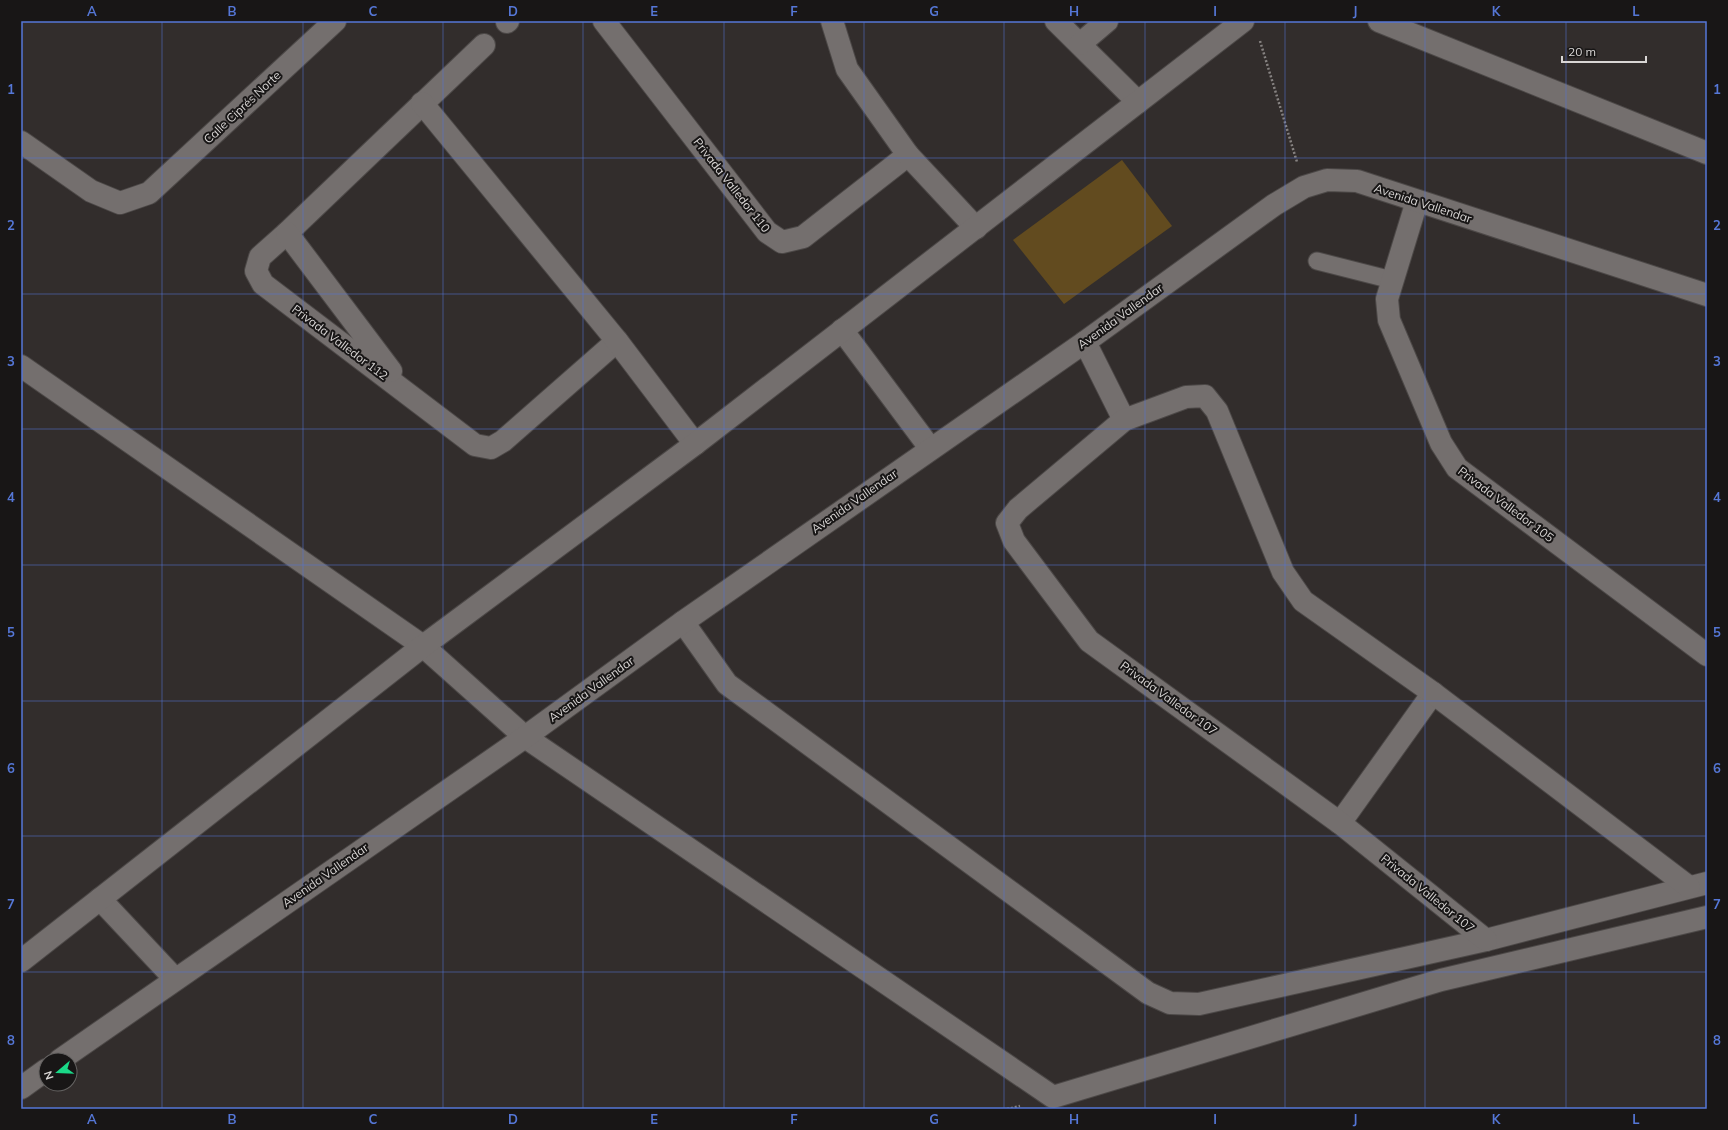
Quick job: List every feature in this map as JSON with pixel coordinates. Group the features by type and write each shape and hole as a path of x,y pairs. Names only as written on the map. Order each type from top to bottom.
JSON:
{"street":[{"name":"Calle Ciprés Norte","path":"21,142 92,191 120,203 149,193 335,21"},
{"name":"Privada Valledor 110","path":"604,21 767,232 782,242 803,237 908,155"},
{"path":"832,21 847,69 908,155 976,228"},
{"path":"1056,21 1138,102"},
{"path":"1080,44 1107,21"},
{"path":"21,961 423,646 696,444 1243,21"},
{"path":"1379,21 1707,153"},
{"name":"Privada Valledor 112","path":"484,45 260,257 256,271 263,284 475,445 491,448 503,441 617,341"},
{"path":"422,103 617,341 696,444"},
{"name":"Avenida Vallendar","path":"71,1052 525,737 682,622 930,448 1085,342 1274,205 1304,187 1327,180 1357,181 1707,295"},
{"name":"Privada Valledor 105","path":"1417,201 1387,299 1389,320 1441,443 1457,468 1707,655"},
{"path":"287,233 406,392"},
{"path":"842,330 930,448"},
{"path":"1085,342 1124,420"},
{"path":"21,366 423,646 525,737 1053,1097 1441,980 1707,917"},
{"name":"Privada Valledor 107","path":"1486,940 1340,823 1090,641 1014,542 1007,522 1018,509 1124,420 1186,397 1205,396 1217,411 1283,572 1303,601 1698,885"},
{"name":"Privada Valledor 107","path":"682,622 727,684 1148,993 1170,1004 1199,1004 1486,940 1698,885"},
{"path":"1340,823 1433,693"},
{"path":"100,898 175,979"},
{"path":"21,1088 38,1076"}],"lane":[{"path":"1317,261 1392,280"}],"path":[{"path":"1259,36 1304,187"}],"shaded area":[{"path":"1122,160 1172,226 1064,304 1013,240"}]}
